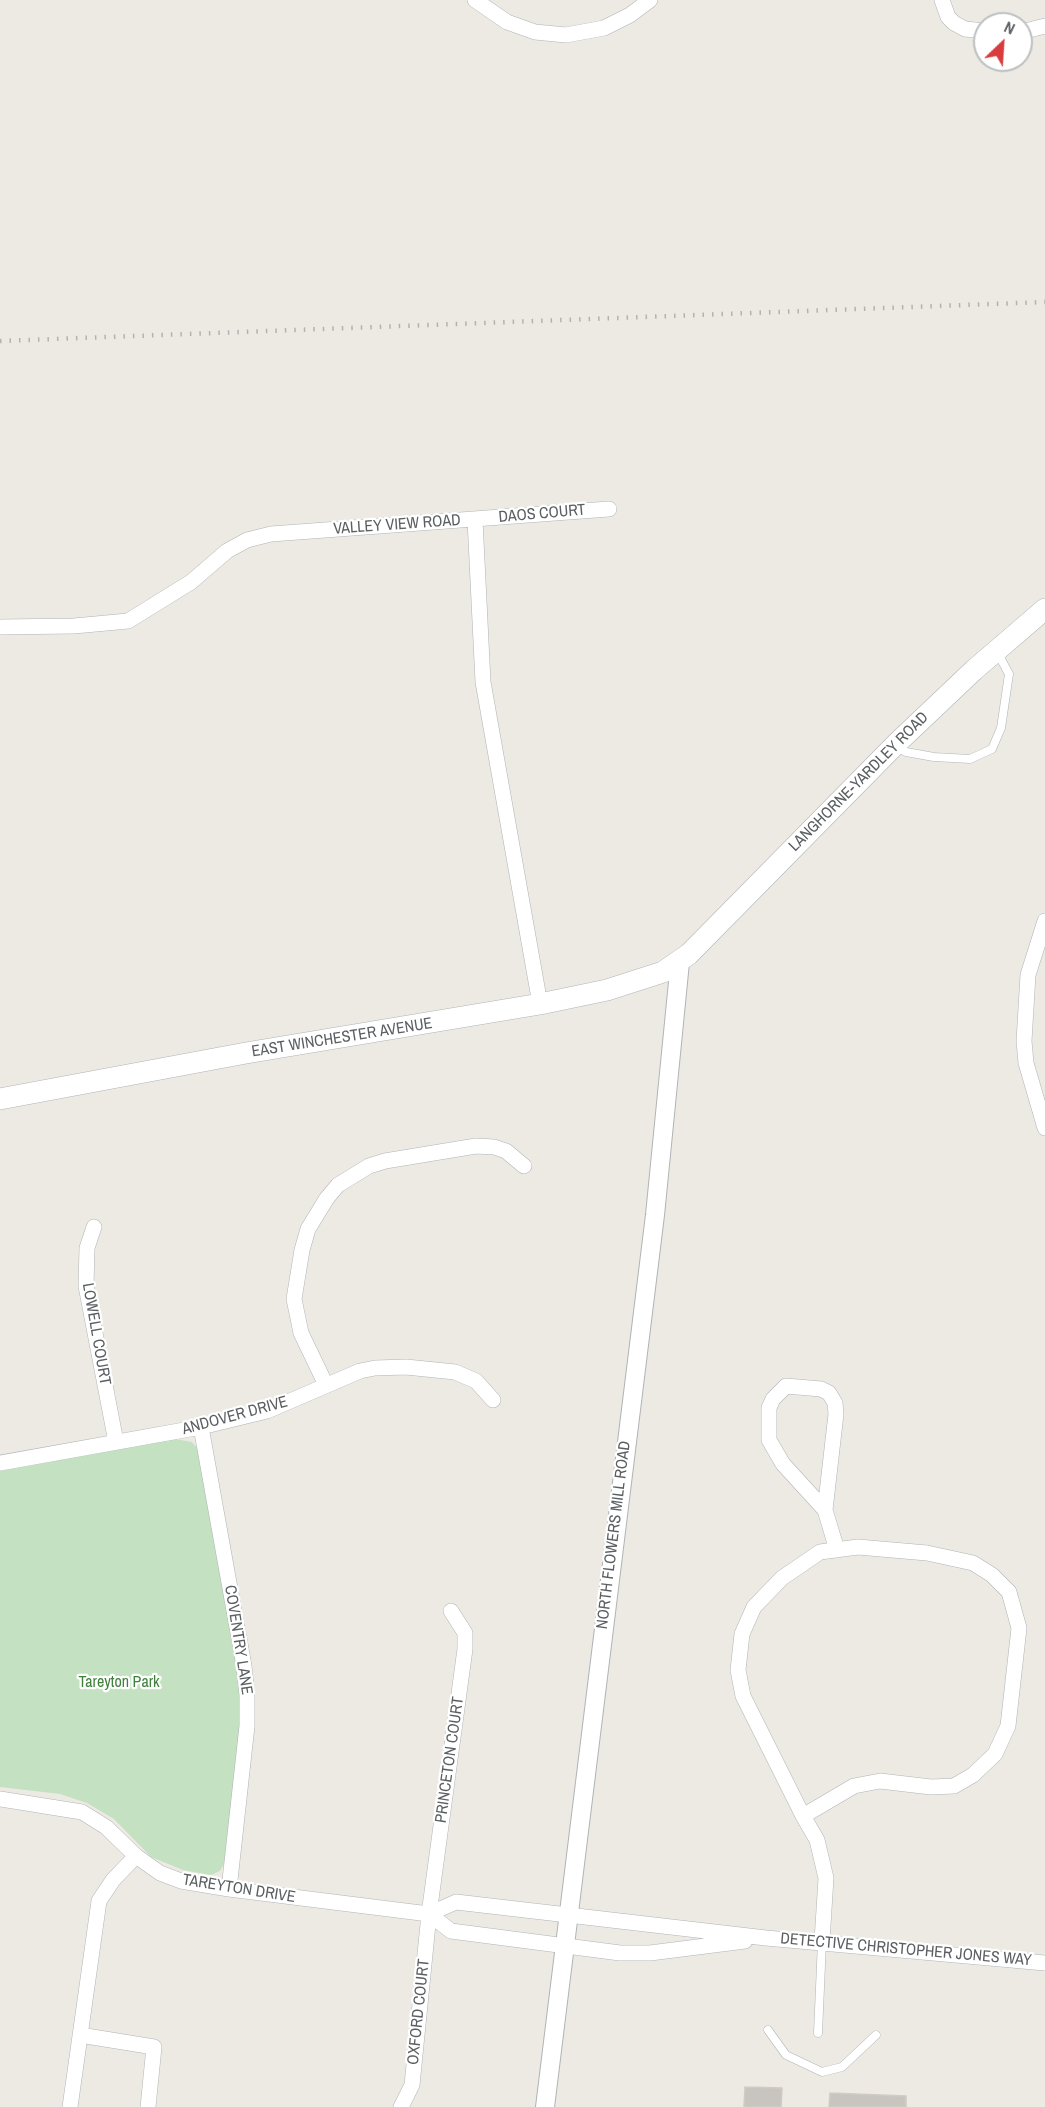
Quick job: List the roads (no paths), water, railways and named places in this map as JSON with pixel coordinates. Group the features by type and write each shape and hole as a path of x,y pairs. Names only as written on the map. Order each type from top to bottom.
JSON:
{"main road":[{"name":"LANGHORNE-YARDLEY ROAD","path":"680,962 895,745 1045,609"},
{"name":"EAST WINCHESTER AVENUE","path":"0,1100 246,1053 540,1004 628,984 680,962"}],"street":[{"path":"475,0 507,22 535,32 566,35 604,28 630,15 650,0"},
{"path":"942,0 948,17 954,23 973,31"},
{"name":"DAOS COURT","path":"475,520 609,509"},
{"name":"VALLEY VIEW ROAD","path":"0,627 74,626 128,621 191,582 227,551 247,540 271,534 475,520 483,682 540,1004"},
{"path":"1045,921 1028,975 1024,1041 1029,1073 1045,1128"},
{"name":"NORTH FLOWERS MILL ROAD","path":"545,2107 653,1226 680,962"},
{"path":"326,1385 301,1333 294,1299 308,1229 338,1185 369,1166 386,1161 476,1146 494,1147 506,1151 524,1166"},
{"name":"LOWELL COURT","path":"94,1227 87,1248 86,1286 116,1442"},
{"name":"ANDOVER DRIVE","path":"0,1463 201,1427 267,1411 326,1385 375,1368 455,1372 476,1381 493,1400"},
{"path":"825,1509 783,1464 769,1440 769,1408 773,1399 786,1386 822,1389 829,1393 835,1403 836,1414 825,1509 837,1550"},
{"name":"COVENTRY LANE","path":"201,1427 244,1666 247,1695 248,1726 229,1889"},
{"path":"803,1816 854,1786 880,1781 931,1787 954,1786 973,1775 995,1754 1008,1726 1019,1648 1019,1628 1009,1592 992,1575 973,1563 927,1553 858,1547 820,1552 782,1578 753,1607 742,1634 738,1670 743,1696 803,1816 817,1839 826,1878 822,1941"},
{"name":"PRINCETON COURT","path":"429,1914 465,1650 465,1633 451,1611"},
{"name":"TAREYTON DRIVE","path":"0,1799 82,1812 106,1827 136,1856 160,1873 181,1881 429,1914 451,1931 564,1946"},
{"path":"70,2107 99,1901 113,1880 136,1856"},
{"path":"429,1914 456,1902 567,1914"},
{"name":"OXFORD COURT","path":"401,2107 412,2085 429,1914"},
{"name":"DETECTIVE CHRISTOPHER JONES WAY","path":"567,1914 766,1938 822,1941 1045,1963"},
{"name":"DETECTIVE CHRISTOPHER JONES WAY","path":"564,1946 620,1953 650,1953 766,1938"},
{"path":"80,2035 154,2048 148,2107"}],"lane":[{"path":"895,745 906,752 970,759 992,749 1001,728 1009,674 996,651"},
{"path":"818,2033 822,1941"},
{"path":"768,2030 786,2055 822,2072 842,2067 876,2035"}],"railway":[{"path":"0,341 1045,302"}],"park label":[{"name":"Tareyton Park","path":"119,1683"}]}
